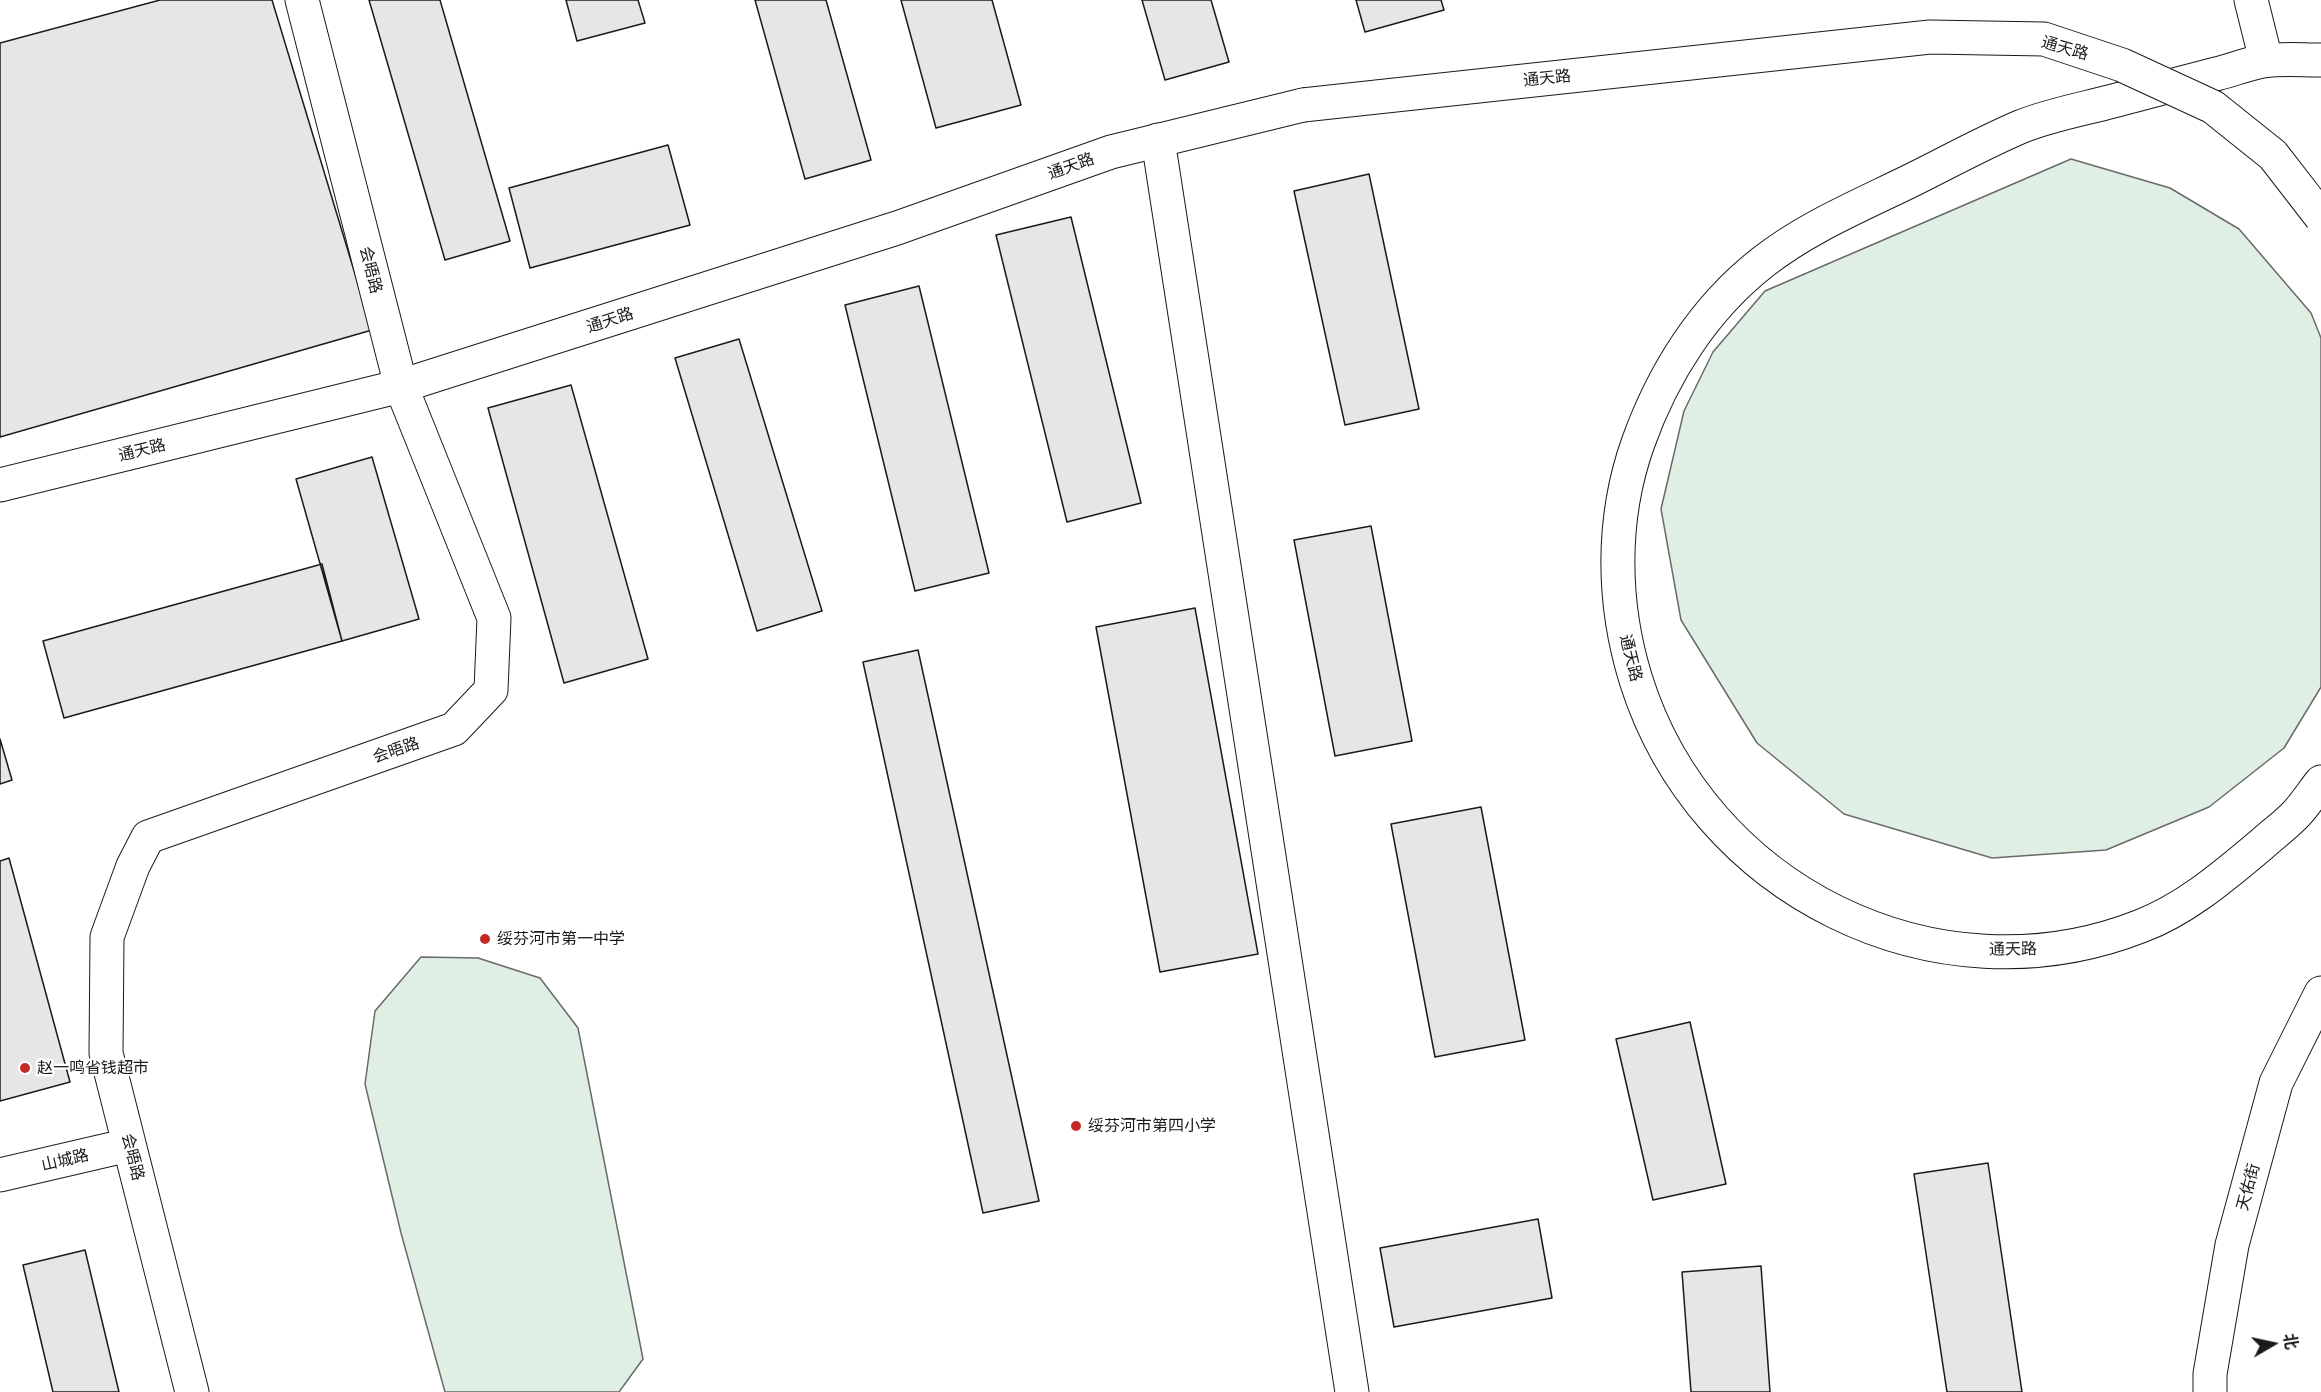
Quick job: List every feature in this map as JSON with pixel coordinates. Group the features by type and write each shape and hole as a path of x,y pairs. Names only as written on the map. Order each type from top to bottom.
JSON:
{"main road":[{"name":"会晤路","path":"192,1392 106,1053 106,938 133,866 148,837 454,729 491,690 494,618 401,386 302,0"},
{"path":"2251,0 2266,60"},
{"name":"通天路","path":"0,485 401,386 897,228 1111,152 1303,105 1930,37 2044,39 2122,65 2213,107 2273,155 2321,217"},
{"name":"通天路","path":"2321,60 2266,60 2024,125 1813,229 1761,263 1717,305 1675,363 1650,409 1630,467 1619,528 1618,590 1627,651 1647,714 1678,773 1718,826 1767,870 1822,907 1884,933 1948,948 2014,952 2080,944 2144,925 2196,896 2244,859 2297,814 2321,782"},
{"path":"1158,140 1352,1392"},
{"name":"天佑街","path":"2210,1392 2210,1374 2232,1245 2276,1083 2321,993"},
{"name":"山城路","path":"0,1175 129,1144"}],"green space":[{"path":"2071,159 2170,188 2239,229 2311,313 2321,338 2321,687 2284,748 2209,807 2106,850 1992,858 1844,814 1757,743 1681,620 1661,509 1684,411 1713,352 1765,291"},
{"path":"421,957 478,958 540,978 578,1028 643,1359 619,1392 445,1392 401,1233 365,1084 375,1011"}],"building":[{"path":"160,0 272,0 372,330 0,437 0,43"},
{"path":"369,0 440,0 510,241 445,260"},
{"path":"566,0 638,0 645,23 577,41"},
{"path":"755,0 826,0 871,160 805,179"},
{"path":"901,0 992,0 1021,105 936,128"},
{"path":"1142,0 1211,0 1229,62 1165,80"},
{"path":"1356,0 1441,0 1444,10 1365,32"},
{"path":"668,145 690,225 530,268 509,188"},
{"path":"1369,174 1419,409 1345,425 1294,191"},
{"path":"1071,217 1141,503 1067,522 996,235"},
{"path":"919,286 989,573 915,591 845,305"},
{"path":"739,339 822,611 757,631 675,358"},
{"path":"571,385 648,659 564,683 488,408"},
{"path":"372,457 419,619 342,641 296,479"},
{"path":"1371,526 1412,741 1335,756 1294,540"},
{"path":"322,564 342,641 64,718 43,641"},
{"path":"1195,608 1258,954 1160,972 1096,627"},
{"path":"918,650 1039,1201 983,1213 863,662"},
{"path":"0,739 12,780 0,784"},
{"path":"1481,807 1525,1040 1435,1057 1391,824"},
{"path":"9,858 70,1082 0,1101 0,861"},
{"path":"1690,1022 1726,1184 1653,1200 1616,1039"},
{"path":"1988,1163 2022,1392 1947,1392 1914,1174"},
{"path":"1538,1219 1552,1298 1394,1327 1380,1248"},
{"path":"85,1250 119,1392 53,1392 23,1265"},
{"path":"1761,1266 1770,1392 1691,1392 1682,1272"}],"place":[{"name":"绥芬河市第一中学","path":"485,939"},
{"name":"赵一鸣省钱超市","path":"25,1068"},
{"name":"绥芬河市第四小学","path":"1076,1126"}]}
